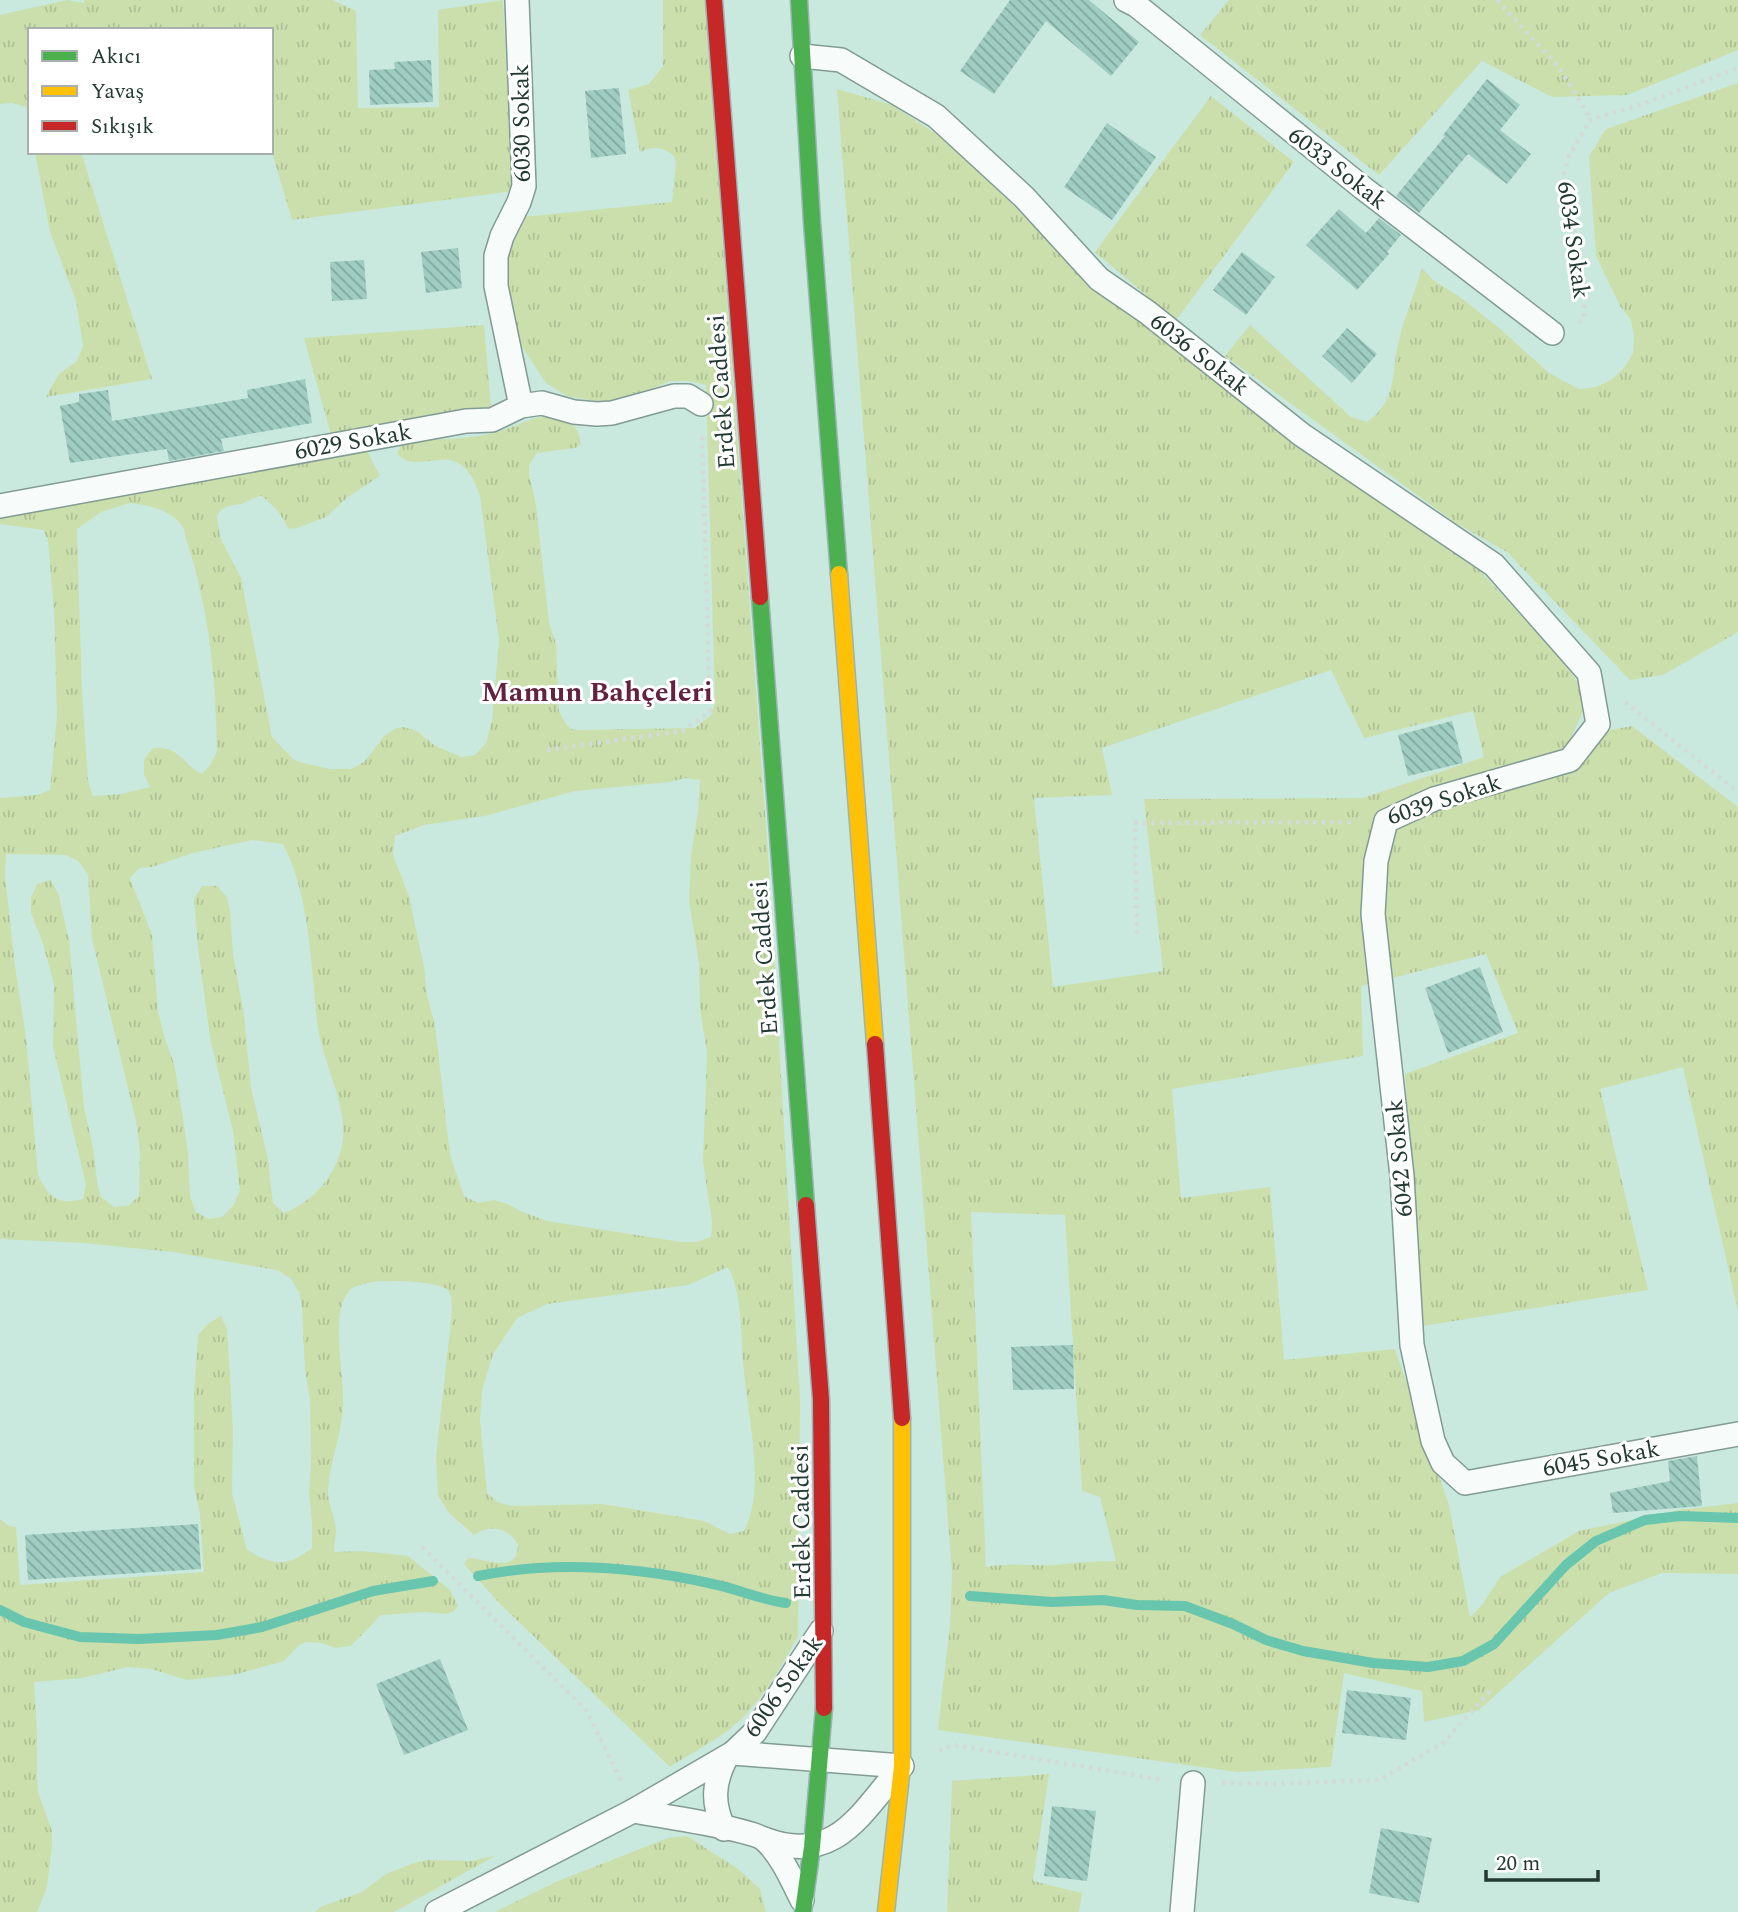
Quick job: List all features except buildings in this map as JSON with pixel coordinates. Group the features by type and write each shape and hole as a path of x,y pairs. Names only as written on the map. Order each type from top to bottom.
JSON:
{"main road":[{"name":"Erdek Caddesi","path":"714,0 821,1399 825,1695 812,1847 803,1908"},
{"path":"799,0 812,222 902,1395 902,1766 886,1912"}],"lane":[{"name":"6030 Sokak","path":"517,0 524,186 496,256 496,286 521,405"},
{"name":"6033 Sokak","path":"1126,0 1136,5 1363,188 1552,333"},
{"name":"6036 Sokak","path":"802,56 841,60 936,116 1024,197 1099,279 1147,312 1302,435 1494,565 1589,673"},
{"name":"6029 Sokak","path":"0,506 466,421 492,420 521,405 542,403 574,412 612,413 674,396 688,396 701,404"},
{"name":"6039 Sokak","path":"1386,821 1434,799 1570,760 1598,724 1589,673"},
{"name":"6042 Sokak","path":"1386,821 1376,861 1373,914 1402,1176 1412,1345 1433,1441 1443,1464 1465,1483"},
{"name":"6045 Sokak","path":"1465,1483 1738,1434"},
{"name":"6006 Sokak","path":"437,1912 633,1811 729,1756 755,1732 825,1625"},
{"path":"724,1829 718,1815 715,1786 729,1756 902,1766"},
{"path":"633,1811 796,1847 812,1847 842,1834 902,1766"},
{"path":"1182,1912 1193,1783"},
{"path":"764,1839 786,1867 803,1908"}],"path":[{"path":"1497,0 1558,65 1591,119 1640,105 1738,68"},
{"name":"6034 Sokak","path":"1552,333 1570,332 1584,318 1585,283 1563,176 1569,156 1591,119"},
{"path":"547,750 682,731 710,712 701,404"},
{"path":"1589,673 1738,792"},
{"name":"6039 Sokak","path":"1137,934 1135,823 1386,821"},
{"path":"422,1547 586,1710 626,1790 633,1811"}],"green space":[{"path":"67,0 84,3 84,0 332,0 356,11 358,108 439,107 438,10 503,0 513,191 292,220 272,154 273,28 28,28 28,117 26,107 12,103 0,104 0,15"},
{"path":"663,0 705,0 768,853 800,1399 798,1636 775,1675 748,1712 726,1732 670,1767 500,1604 464,1564 468,1558 507,1562 517,1554 518,1544 509,1534 498,1529 486,1529 474,1535 450,1514 438,1496 436,1457 452,1311 451,1296 447,1289 427,1283 396,1281 356,1286 349,1291 340,1315 343,1406 328,1489 336,1526 334,1552 363,1551 408,1556 450,1590 458,1606 447,1614 425,1612 381,1615 351,1646 336,1648 306,1642 299,1645 284,1661 233,1675 187,1680 151,1669 128,1667 82,1678 34,1682 38,1792 52,1831 47,1887 37,1912 0,1912 0,1519 9,1526 16,1527 20,1585 204,1572 200,1515 194,1487 194,1395 198,1335 209,1323 221,1316 227,1329 228,1343 233,1430 232,1493 247,1550 272,1561 295,1559 312,1548 312,1523 309,1493 310,1400 305,1370 302,1307 299,1292 291,1279 279,1271 173,1252 83,1243 0,1239 0,798 37,795 50,790 57,716 54,612 48,540 43,530 0,524 0,510 364,445 380,476 348,497 326,517 289,529 278,511 262,496 226,507 217,516 220,537 241,578 272,737 293,759 330,769 352,769 365,761 384,736 403,727 417,731 434,745 461,757 475,755 486,743 492,721 499,640 480,496 471,476 461,465 450,460 416,462 406,460 397,453 404,441 481,436 539,417 559,416 574,426 581,444 575,448 537,453 529,465 529,473 536,505 549,623 556,644 559,712 571,729 578,730 695,728 711,715 715,703 706,385 670,381 631,398 600,402 567,396 546,383 519,342 506,283 513,229 523,217 672,202 676,163 674,156 658,148 640,152 628,90 649,84 663,66","holes":["130,503 144,505 166,512 183,527 206,619 213,672 217,751 202,774 175,752 153,748 144,759 144,774 150,787 122,794 93,796 88,781 82,691 77,529 101,512","685,778 700,780 689,901 699,963 700,1008 707,1053 703,1162 712,1222 711,1237 696,1242 681,1242 547,1221 494,1200 478,1203 464,1196 450,1155 435,1025 409,896 393,855 395,836 424,825 485,816 575,791 670,782","252,840 283,844 297,878 308,934 319,1032 341,1112 343,1137 337,1161 324,1183 306,1201 284,1213 273,1203 268,1159 251,1088 230,911 227,897 217,886 202,886 194,899 210,1038 233,1131 240,1191 233,1206 222,1217 209,1219 196,1212 190,1197 188,1152 175,1067 158,1011 152,935 130,878 139,868 152,867 193,853","6,854 66,855 78,861 88,874 92,939 136,1121 140,1152 139,1196 128,1206 114,1207 101,1197 97,1183 94,1152 84,1107 69,940 58,893 50,880 37,884 31,898 31,913 54,984 53,1047 86,1184 83,1199 67,1201 55,1198 38,1175 26,1037 5,876","728,1267 739,1305 754,1453 754,1495 744,1531 730,1534 704,1521 601,1504 512,1506 497,1502 487,1493 480,1420 482,1391 493,1354 517,1318 547,1304 688,1285"]},
{"path":"1229,0 1738,0 1738,50 1627,95 1552,97 1482,61 1379,175 1200,35"},
{"path":"1738,83 1738,632 1663,675 1630,680 1507,552 1456,523 1225,356 1250,325 1351,417 1367,422 1389,395 1399,340 1422,268 1433,280 1498,327 1549,373 1579,389 1596,387 1611,380 1624,368 1633,353 1634,336 1631,320 1620,306 1596,256 1589,156 1606,129"},
{"path":"837,89 892,105 947,141 1115,303 1334,469 1481,572 1566,664 1581,689 1584,709 1571,737 1632,726 1738,807 1738,1312 1683,1067 1600,1089 1648,1290 1423,1326 1405,1074 1518,1033 1486,954 1361,986 1363,1056 1172,1089 1181,1198 1270,1187 1284,1360 1395,1349 1449,1505 1470,1617 1482,1605 1500,1577 1579,1531 1679,1510 1738,1503 1738,1574 1662,1573 1609,1593 1479,1710 1424,1722 1422,1691 1344,1673 1331,1767 1237,1772 938,1730 950,1624 952,1573","holes":["1331,670 1364,738 1473,711 1484,757 1363,798 1144,799 1163,971 1053,987 1034,798 1112,795 1102,748","971,1212 1065,1215 1082,1491 1100,1497 1116,1561 986,1567"]},
{"path":"1211,96 1294,162 1176,320 1095,252"},
{"path":"35,154 82,154 152,379 46,397 59,374 77,361 83,346 76,301 50,232"},
{"path":"484,325 491,406 469,415 333,442 304,338"},
{"path":"1049,1774 1033,1881 1082,1893 1079,1912 947,1912 952,1781"},
{"path":"687,1836 738,1869 760,1889 766,1912 495,1912 558,1881 668,1838"},
{"path":"497,1855 394,1912 315,1912 320,1907 362,1892 386,1874 414,1863 427,1860 472,1861"}],"waterway":[{"path":"970,1596 1052,1602 1103,1600 1137,1605 1185,1606 1266,1640 1303,1651 1373,1663 1428,1667 1463,1661 1494,1644 1566,1565 1596,1541 1645,1520 1680,1516 1738,1518"},
{"path":"478,1576 537,1568 625,1570 684,1578 786,1603"},
{"path":"0,1610 24,1622 80,1637 139,1639 217,1635 262,1627 373,1591 433,1581"}],"traffic: fast":[{"path":"799,0 812,222 839,574"},
{"path":"760,597 806,1205"},
{"path":"803,1912 812,1847 824,1708"}],"traffic: slow":[{"path":"839,574 875,1044"},
{"path":"886,1912 902,1766 902,1418"}],"traffic: jam":[{"path":"714,0 760,597"},
{"path":"875,1044 902,1418"},
{"path":"806,1205 821,1399 824,1708"}],"district":[{"name":"Mamun Bahçeleri","path":"597,691"}]}
